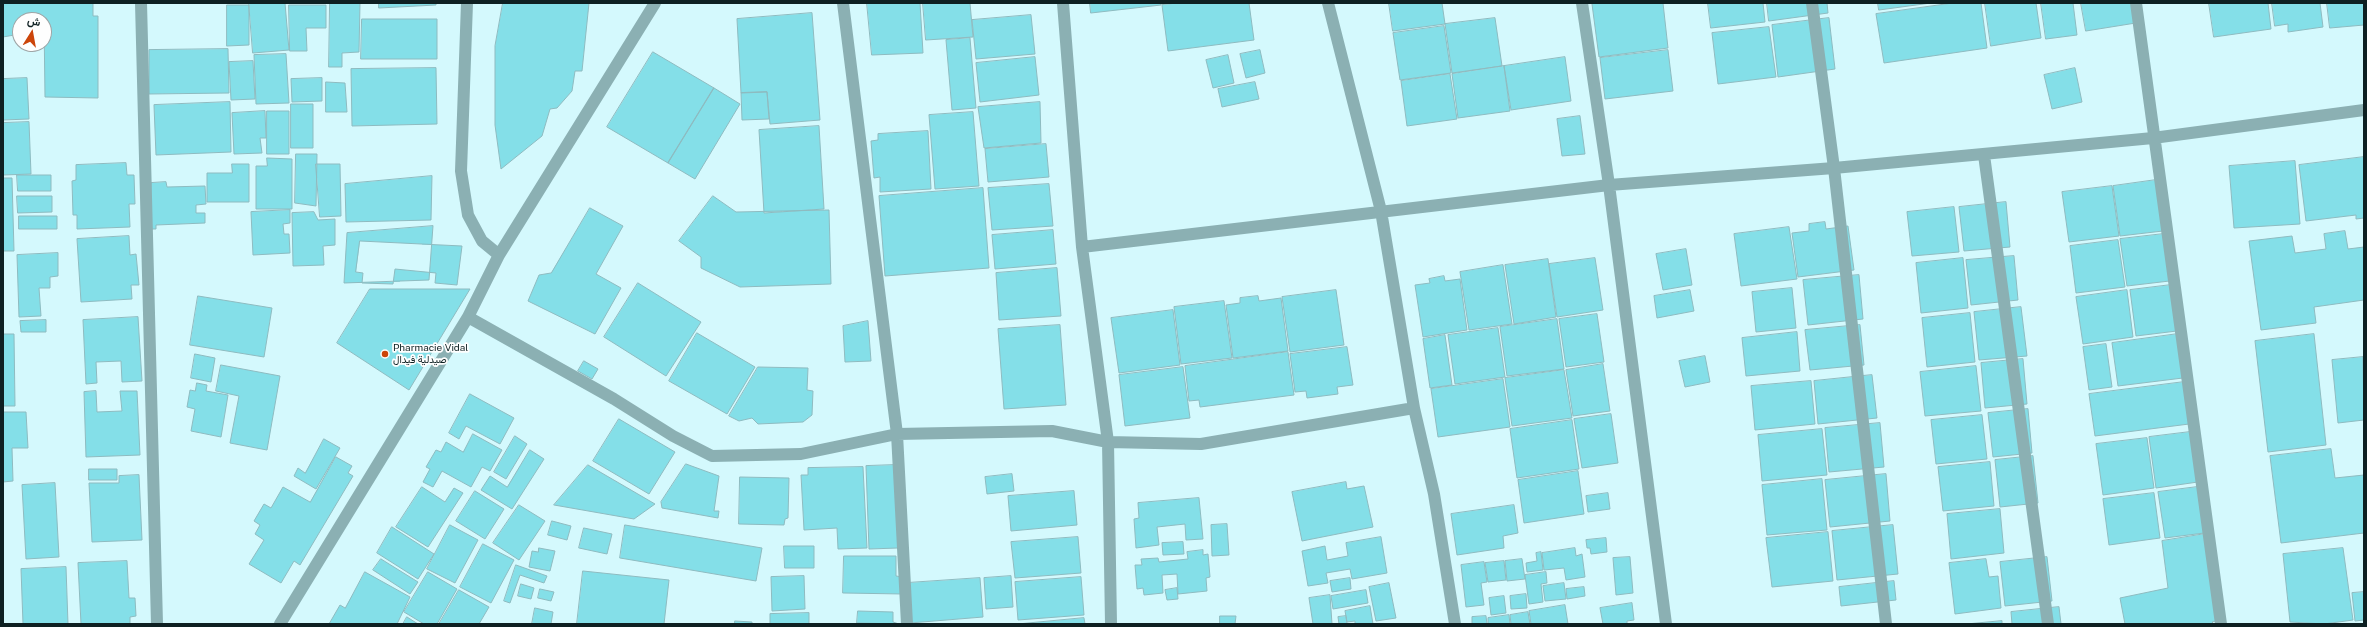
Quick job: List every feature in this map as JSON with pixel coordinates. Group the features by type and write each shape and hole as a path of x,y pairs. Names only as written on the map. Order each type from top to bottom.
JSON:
{"street":[{"path":"141,3 157,624"},
{"path":"467,3 461,171 468,215 482,242 499,255"},
{"path":"280,624 468,317 499,255 655,3"},
{"path":"843,3 898,434 907,624"},
{"path":"1063,3 1082,247 1108,442 1111,624"},
{"path":"1328,3 1381,211 1414,408 1434,494 1455,624"},
{"path":"1582,3 1609,185 1666,624"},
{"path":"1812,3 1834,168 1886,624"},
{"path":"2136,3 2153,138 2221,624"},
{"path":"1082,247 1609,185 1984,155 2153,138 2364,110"},
{"path":"1984,155 2048,624"},
{"path":"468,317 614,399 673,436 712,456 801,454 898,434 1052,431 1108,442 1201,444 1414,408"}],"building":[{"path":"3,3 93,3 93,16 98,16 98,98 45,97 44,52 52,52 52,12 12,12 12,35 3,37"},
{"path":"249,3 285,3 289,50 253,53"},
{"path":"330,3 360,3 359,52 342,53 342,67 329,67"},
{"path":"379,3 436,3 436,5 379,8"},
{"path":"503,3 589,3 582,71 575,71 572,91 557,108 550,109 542,136 501,169 495,125 495,46"},
{"path":"867,3 920,3 923,53 872,55"},
{"path":"923,3 970,3 973,37 926,40"},
{"path":"1090,3 1161,3 1161,5 1091,13"},
{"path":"1177,3 1249,3 1254,40 1168,51 1162,5"},
{"path":"1389,3 1442,3 1445,24 1393,31"},
{"path":"1663,3 1668,48 1599,57 1592,4"},
{"path":"1708,3 1763,3 1765,22 1711,28"},
{"path":"1767,3 1827,3 1828,13 1769,21"},
{"path":"1878,3 1931,3 1879,10"},
{"path":"1953,3 1981,3 1987,48 1884,63 1876,14"},
{"path":"1985,3 2036,3 2041,38 1991,46"},
{"path":"2041,3 2073,3 2077,35 2046,39"},
{"path":"2081,3 2140,3 2142,22 2086,31"},
{"path":"2209,3 2268,3 2271,29 2214,37"},
{"path":"2272,3 2320,3 2323,27 2288,32 2288,24 2275,26"},
{"path":"2327,3 2364,3 2364,25 2330,28"},
{"path":"227,5 249,5 249,45 227,46"},
{"path":"289,5 326,5 326,28 306,28 307,51 290,51"},
{"path":"812,13 820,120 770,124 767,92 741,93 737,19"},
{"path":"1031,15 1035,54 976,59 972,20"},
{"path":"1495,18 1502,66 1452,73 1445,24"},
{"path":"1829,18 1835,69 1778,77 1772,25"},
{"path":"362,19 437,19 437,59 361,59"},
{"path":"1444,26 1451,73 1400,80 1393,33"},
{"path":"1769,27 1776,77 1718,84 1712,33"},
{"path":"970,38 976,108 952,110 946,40"},
{"path":"228,49 229,93 149,94 149,50"},
{"path":"1260,50 1265,73 1246,78 1240,54"},
{"path":"1668,50 1673,91 1605,99 1600,58"},
{"path":"653,52 714,88 668,163 607,127"},
{"path":"286,54 289,103 256,104 254,55"},
{"path":"1228,55 1234,83 1213,88 1206,60"},
{"path":"1035,57 1039,95 980,102 976,63"},
{"path":"1565,57 1571,101 1511,110 1504,66"},
{"path":"253,61 255,99 231,100 229,62"},
{"path":"1504,66 1510,111 1458,118 1452,74"},
{"path":"436,68 437,124 352,126 351,69"},
{"path":"2075,68 2082,102 2052,109 2044,75"},
{"path":"1450,74 1457,119 1407,126 1401,81"},
{"path":"27,78 29,119 3,120 3,79"},
{"path":"322,78 322,101 292,102 291,79"},
{"path":"326,82 345,83 347,112 326,112"},
{"path":"1255,82 1259,99 1222,107 1218,89"},
{"path":"714,88 740,104 695,179 668,163"},
{"path":"767,92 769,119 742,120 741,93"},
{"path":"230,102 231,152 156,155 154,105"},
{"path":"1040,102 1041,143 984,148 978,107"},
{"path":"291,104 313,104 313,148 291,148"},
{"path":"265,111 266,138 260,138 262,153 234,154 232,113"},
{"path":"267,111 289,111 289,154 267,154"},
{"path":"973,112 979,186 935,189 929,115"},
{"path":"1580,116 1585,154 1562,156 1557,119"},
{"path":"29,122 31,174 3,175 3,123"},
{"path":"819,126 824,209 764,213 759,130"},
{"path":"928,131 931,189 880,192 880,177 874,178 871,141 878,140 878,134"},
{"path":"1046,144 1049,177 988,182 985,149"},
{"path":"296,154 317,154 316,206 295,203"},
{"path":"2364,157 2364,218 2356,219 2356,215 2306,221 2299,165"},
{"path":"267,158 292,159 292,209 256,209 256,166 267,166"},
{"path":"2295,161 2300,224 2234,228 2229,166"},
{"path":"126,163 127,175 134,175 135,204 129,204 130,227 77,229 77,215 73,215 72,181 76,180 76,165"},
{"path":"232,164 249,164 249,202 207,202 207,173 232,173"},
{"path":"316,164 340,164 341,216 320,217"},
{"path":"17,175 51,175 51,191 18,191"},
{"path":"432,176 431,220 346,222 345,184"},
{"path":"3,178 12,178 14,251 3,251"},
{"path":"2156,180 2163,231 2120,236 2113,186"},
{"path":"166,182 167,187 205,186 206,204 196,205 196,213 205,213 205,223 156,225 156,229 149,229 151,183"},
{"path":"1049,184 1053,226 992,230 988,188"},
{"path":"2112,186 2119,236 2069,242 2062,192"},
{"path":"983,188 989,268 885,276 879,196"},
{"path":"17,196 52,196 52,212 18,213"},
{"path":"713,196 736,212 829,210 831,284 740,287 701,268 701,257 679,241"},
{"path":"2006,202 2010,247 1964,251 1959,207"},
{"path":"1954,207 1959,252 1912,256 1907,212"},
{"path":"590,208 623,226 596,274 621,288 595,334 528,301 539,275 551,273"},
{"path":"290,210 290,223 283,224 284,234 289,234 290,253 253,255 251,212"},
{"path":"314,212 318,220 335,219 335,245 323,246 324,265 293,266 292,213"},
{"path":"19,216 57,216 57,229 19,229"},
{"path":"1825,222 1826,229 1848,226 1854,270 1798,277 1792,233 1809,231 1809,224"},
{"path":"433,226 429,280 344,283 347,233"},
{"path":"1789,227 1797,279 1741,286 1734,234"},
{"path":"1053,230 1056,264 995,269 992,235"},
{"path":"2345,231 2348,249 2364,247 2364,300 2314,307 2316,323 2261,330 2249,241 2292,236 2295,253 2326,249 2324,234"},
{"path":"2172,233 2178,280 2127,286 2120,239"},
{"path":"129,236 130,255 136,254 139,285 131,285 132,299 81,302 77,239"},
{"path":"2118,240 2125,287 2076,293 2070,246"},
{"path":"360,241 462,246 457,285 435,283 436,273 395,269 393,284 362,283 363,273 356,272"},
{"path":"1686,249 1692,285 1663,290 1656,254"},
{"path":"58,253 58,276 50,277 50,288 39,288 41,316 19,317 17,255"},
{"path":"2014,256 2018,300 1971,305 1966,260"},
{"path":"1595,258 1603,310 1557,317 1549,264"},
{"path":"1963,258 1968,308 1921,313 1916,263"},
{"path":"1548,259 1556,317 1514,324 1505,265"},
{"path":"1503,265 1512,324 1469,330 1460,272"},
{"path":"1057,268 1061,316 999,320 996,273"},
{"path":"1859,275 1863,319 1808,325 1803,280"},
{"path":"1444,276 1445,281 1460,279 1467,330 1423,337 1415,285 1430,283 1429,279"},
{"path":"638,283 701,322 666,376 604,337"},
{"path":"2179,284 2185,330 2136,336 2130,290"},
{"path":"1792,288 1796,328 1756,332 1752,292"},
{"path":"370,289 470,289 409,390 337,343"},
{"path":"1336,290 1344,345 1290,352 1282,297"},
{"path":"1690,290 1694,311 1657,318 1654,296"},
{"path":"2127,290 2133,337 2083,344 2076,297"},
{"path":"198,296 272,308 264,357 190,345"},
{"path":"1258,296 1259,301 1281,298 1288,351 1233,358 1226,305 1240,303 1240,298"},
{"path":"1224,301 1232,358 1181,364 1174,307"},
{"path":"2021,307 2027,356 1979,360 1974,312"},
{"path":"1173,310 1180,365 1119,373 1111,318"},
{"path":"1970,313 1975,362 1927,367 1922,318"},
{"path":"1597,314 1604,362 1566,367 1559,319"},
{"path":"138,317 142,381 122,382 121,361 96,362 97,383 86,384 83,320"},
{"path":"1557,319 1564,369 1507,376 1500,327"},
{"path":"46,320 46,332 21,332 20,321"},
{"path":"868,321 871,361 845,362 843,326"},
{"path":"1060,325 1066,405 1004,409 998,329"},
{"path":"1860,325 1864,365 1810,370 1805,330"},
{"path":"1498,328 1505,377 1455,384 1448,335"},
{"path":"1797,332 1800,371 1746,376 1742,338"},
{"path":"697,333 755,367 727,414 669,381"},
{"path":"2185,333 2191,377 2118,386 2112,343"},
{"path":"3,334 14,334 15,406 3,406"},
{"path":"2314,334 2326,445 2268,452 2255,341"},
{"path":"1445,335 1452,385 1430,388 1423,339"},
{"path":"2106,344 2112,387 2089,390 2083,347"},
{"path":"1347,347 1353,385 1337,387 1338,394 1307,398 1306,391 1295,392 1290,354"},
{"path":"1288,352 1294,395 1200,407 1199,400 1189,401 1185,366"},
{"path":"195,354 215,358 211,382 191,378"},
{"path":"1705,356 1710,382 1685,387 1679,361"},
{"path":"2363,357 2364,420 2338,423 2332,360"},
{"path":"2023,359 2027,404 1985,408 1981,363"},
{"path":"584,361 598,369 592,379 578,371"},
{"path":"1603,364 1610,411 1573,416 1566,370"},
{"path":"221,365 280,376 267,450 230,443 239,396 216,391"},
{"path":"1976,366 1981,411 1925,416 1920,372"},
{"path":"758,367 808,368 807,390 813,391 812,415 803,422 758,424 752,418 739,421 729,416"},
{"path":"1183,367 1190,418 1125,426 1119,375"},
{"path":"1564,370 1572,418 1512,426 1505,378"},
{"path":"1872,375 1877,418 1818,424 1814,381"},
{"path":"1503,379 1510,427 1438,437 1431,389"},
{"path":"1811,381 1815,424 1755,430 1751,386"},
{"path":"2192,381 2197,423 2095,436 2089,394"},
{"path":"197,383 207,385 206,391 228,395 221,437 191,431 195,409 187,407 190,390 195,391"},
{"path":"96,391 97,412 122,411 120,391 137,391 140,455 86,457 84,392"},
{"path":"470,394 514,418 500,444 466,426 459,439 449,433"},
{"path":"2028,409 2032,453 1993,457 1988,413"},
{"path":"3,412 26,412 28,448 12,448 13,481 3,482"},
{"path":"1611,414 1618,463 1582,468 1574,419"},
{"path":"1982,415 1987,459 1936,464 1931,420"},
{"path":"619,419 675,452 649,494 593,461"},
{"path":"1572,420 1579,469 1517,478 1510,429"},
{"path":"1880,423 1884,467 1829,472 1825,428"},
{"path":"1822,429 1827,475 1762,481 1758,435"},
{"path":"2198,431 2205,481 2156,488 2149,437"},
{"path":"473,434 502,450 490,471 482,467 471,487 442,471 433,487 423,482 430,469 426,467 436,450 441,452 446,442 463,452"},
{"path":"515,436 527,444 506,479 494,472"},
{"path":"2147,438 2154,488 2103,495 2096,444"},
{"path":"324,439 340,448 316,489 294,476 298,468 305,473"},
{"path":"2331,449 2335,478 2364,475 2364,533 2281,543 2270,456"},
{"path":"530,450 544,459 512,509 481,490 490,476 507,487"},
{"path":"2033,456 2038,503 2000,507 1995,460"},
{"path":"336,457 352,466 348,473 353,476 300,565 294,561 281,583 249,564 264,540 255,534 260,525 254,521 264,504 271,508 283,487 310,502"},
{"path":"1990,462 1994,506 1943,511 1938,467"},
{"path":"686,464 719,476 714,511 719,511 718,518 662,508 661,502"},
{"path":"588,465 655,504 634,519 554,505"},
{"path":"895,465 898,548 869,549 866,466"},
{"path":"863,467 867,548 838,549 837,528 804,530 801,475 808,475 808,468"},
{"path":"89,469 117,469 117,480 89,480"},
{"path":"1578,471 1584,514 1524,523 1518,480"},
{"path":"1012,474 1014,491 987,494 985,477"},
{"path":"1886,474 1890,521 1830,527 1825,480"},
{"path":"139,475 142,540 92,542 89,483 119,483 119,476"},
{"path":"740,477 789,478 788,518 785,519 784,525 739,524"},
{"path":"1822,479 1827,530 1767,535 1762,485"},
{"path":"1346,482 1347,489 1364,486 1373,527 1302,541 1292,492"},
{"path":"55,483 59,557 26,559 22,485"},
{"path":"2205,486 2212,532 2165,538 2158,492"},
{"path":"422,487 445,502 454,488 463,493 428,547 396,527"},
{"path":"475,491 504,509 485,539 456,521"},
{"path":"1074,491 1077,525 1011,531 1008,496"},
{"path":"1608,493 1610,509 1588,512 1586,496"},
{"path":"2154,493 2160,538 2109,545 2103,499"},
{"path":"1199,498 1203,539 1186,540 1185,524 1157,527 1159,545 1136,548 1134,519 1139,518 1138,503"},
{"path":"519,505 545,521 519,560 493,543"},
{"path":"1514,505 1518,533 1503,536 1504,548 1457,555 1451,514"},
{"path":"2000,509 2004,553 1951,559 1947,514"},
{"path":"552,521 571,526 567,540 548,535"},
{"path":"1227,524 1229,555 1212,556 1211,525"},
{"path":"450,525 478,540 455,583 427,569"},
{"path":"625,525 762,548 756,581 620,558"},
{"path":"1893,525 1898,574 1837,580 1832,531"},
{"path":"392,527 434,554 418,579 377,553"},
{"path":"584,528 612,534 607,554 579,548"},
{"path":"1828,532 1833,581 1772,587 1766,538"},
{"path":"2211,533 2220,620 2212,622 2214,624 2125,624 2120,598 2168,588 2162,541"},
{"path":"1078,537 1081,573 1015,578 1011,542"},
{"path":"1381,537 1387,573 1352,579 1350,569 1326,573 1328,583 1308,586 1302,551 1325,546 1327,560 1348,556 1346,543"},
{"path":"1606,538 1607,552 1591,554 1590,548 1587,548 1586,540"},
{"path":"1183,542 1184,554 1163,555 1162,543"},
{"path":"483,544 514,560 491,603 460,587"},
{"path":"784,546 814,546 814,568 785,568"},
{"path":"539,548 555,551 550,571 529,567 532,551 538,552"},
{"path":"1575,548 1576,556 1582,554 1585,577 1566,580 1564,568 1544,570 1542,553"},
{"path":"2343,548 2353,620 2324,624 2290,622 2283,554"},
{"path":"1203,550 1203,555 1208,554 1210,577 1206,578 1207,591 1178,594 1177,574 1162,575 1163,593 1144,595 1143,588 1137,589 1135,565 1142,565 1141,559 1158,558 1159,562 1188,559 1187,552"},
{"path":"1541,552 1543,570 1527,572 1526,563 1537,561 1536,553"},
{"path":"844,556 896,556 896,576 903,577 903,594 843,593"},
{"path":"1630,557 1633,593 1616,595 1613,558"},
{"path":"2047,557 2052,601 2005,606 2000,562"},
{"path":"381,559 418,582 410,594 373,570"},
{"path":"1522,559 1525,579 1507,581 1505,561"},
{"path":"1986,559 1989,577 1998,576 2001,608 1955,614 1949,563"},
{"path":"127,561 129,598 135,598 136,616 130,617 130,624 81,624 78,563"},
{"path":"1504,561 1506,580 1488,582 1485,563"},
{"path":"1484,562 1487,582 1481,583 1484,605 1466,607 1461,565"},
{"path":"516,565 547,576 544,583 520,575 510,603 504,601"},
{"path":"66,567 68,624 23,624 21,569"},
{"path":"583,571 669,580 664,624 577,624"},
{"path":"365,572 410,597 397,624 329,624 340,605 345,608"},
{"path":"428,572 457,589 437,624 424,624 404,612"},
{"path":"1546,572 1547,583 1541,584 1543,602 1529,604 1525,575"},
{"path":"804,576 805,609 772,611 771,577"},
{"path":"1011,576 1013,607 986,609 984,578"},
{"path":"1081,577 1084,615 1018,620 1015,582"},
{"path":"980,578 983,617 910,623 907,583"},
{"path":"1350,578 1351,589 1332,592 1330,581"},
{"path":"1894,581 1896,600 1841,606 1839,587"},
{"path":"1389,583 1396,618 1376,621 1369,587"},
{"path":"1564,583 1566,599 1545,601 1543,586"},
{"path":"521,584 534,588 531,599 518,596"},
{"path":"1584,587 1585,596 1567,599 1566,589"},
{"path":"1177,588 1178,599 1167,600 1165,590"},
{"path":"540,589 554,592 551,601 538,598"},
{"path":"459,590 489,607 479,624 439,624"},
{"path":"1366,590 1368,603 1333,609 1331,596"},
{"path":"2364,592 2364,620 2355,621 2352,593"},
{"path":"1526,594 1527,608 1511,609 1510,596"},
{"path":"1330,595 1332,624 1313,624 1309,598"},
{"path":"1504,596 1506,613 1491,615 1489,598"},
{"path":"1632,603 1634,620 1627,621 1627,624 1603,624 1600,608"},
{"path":"1565,605 1568,624 1531,624 1529,611"},
{"path":"1370,606 1373,624 1355,624 1355,621 1347,622 1345,611"},
{"path":"2059,607 2061,624 2012,624 2011,612"},
{"path":"535,608 553,612 551,624 532,624"},
{"path":"858,611 893,612 893,622 899,624 857,623"},
{"path":"1528,612 1530,624 1511,624 1510,615"},
{"path":"809,613 809,624 770,624 770,614"},
{"path":"1509,615 1510,624 1488,624 1488,618"},
{"path":"1220,616 1236,616 1235,624 1220,624"},
{"path":"1346,616 1347,624 1339,624 1338,617"},
{"path":"1486,616 1487,624 1472,624 1472,617"},
{"path":"407,617 418,624 403,624"},
{"path":"1084,618 1085,624 1018,624"},
{"path":"735,621 752,622 752,624 735,624"},
{"path":"2002,621 2002,624 1967,624"}],"place":[{"name":"Pharmacie Vidal صيدلية فيدال","path":"385,354"}]}
